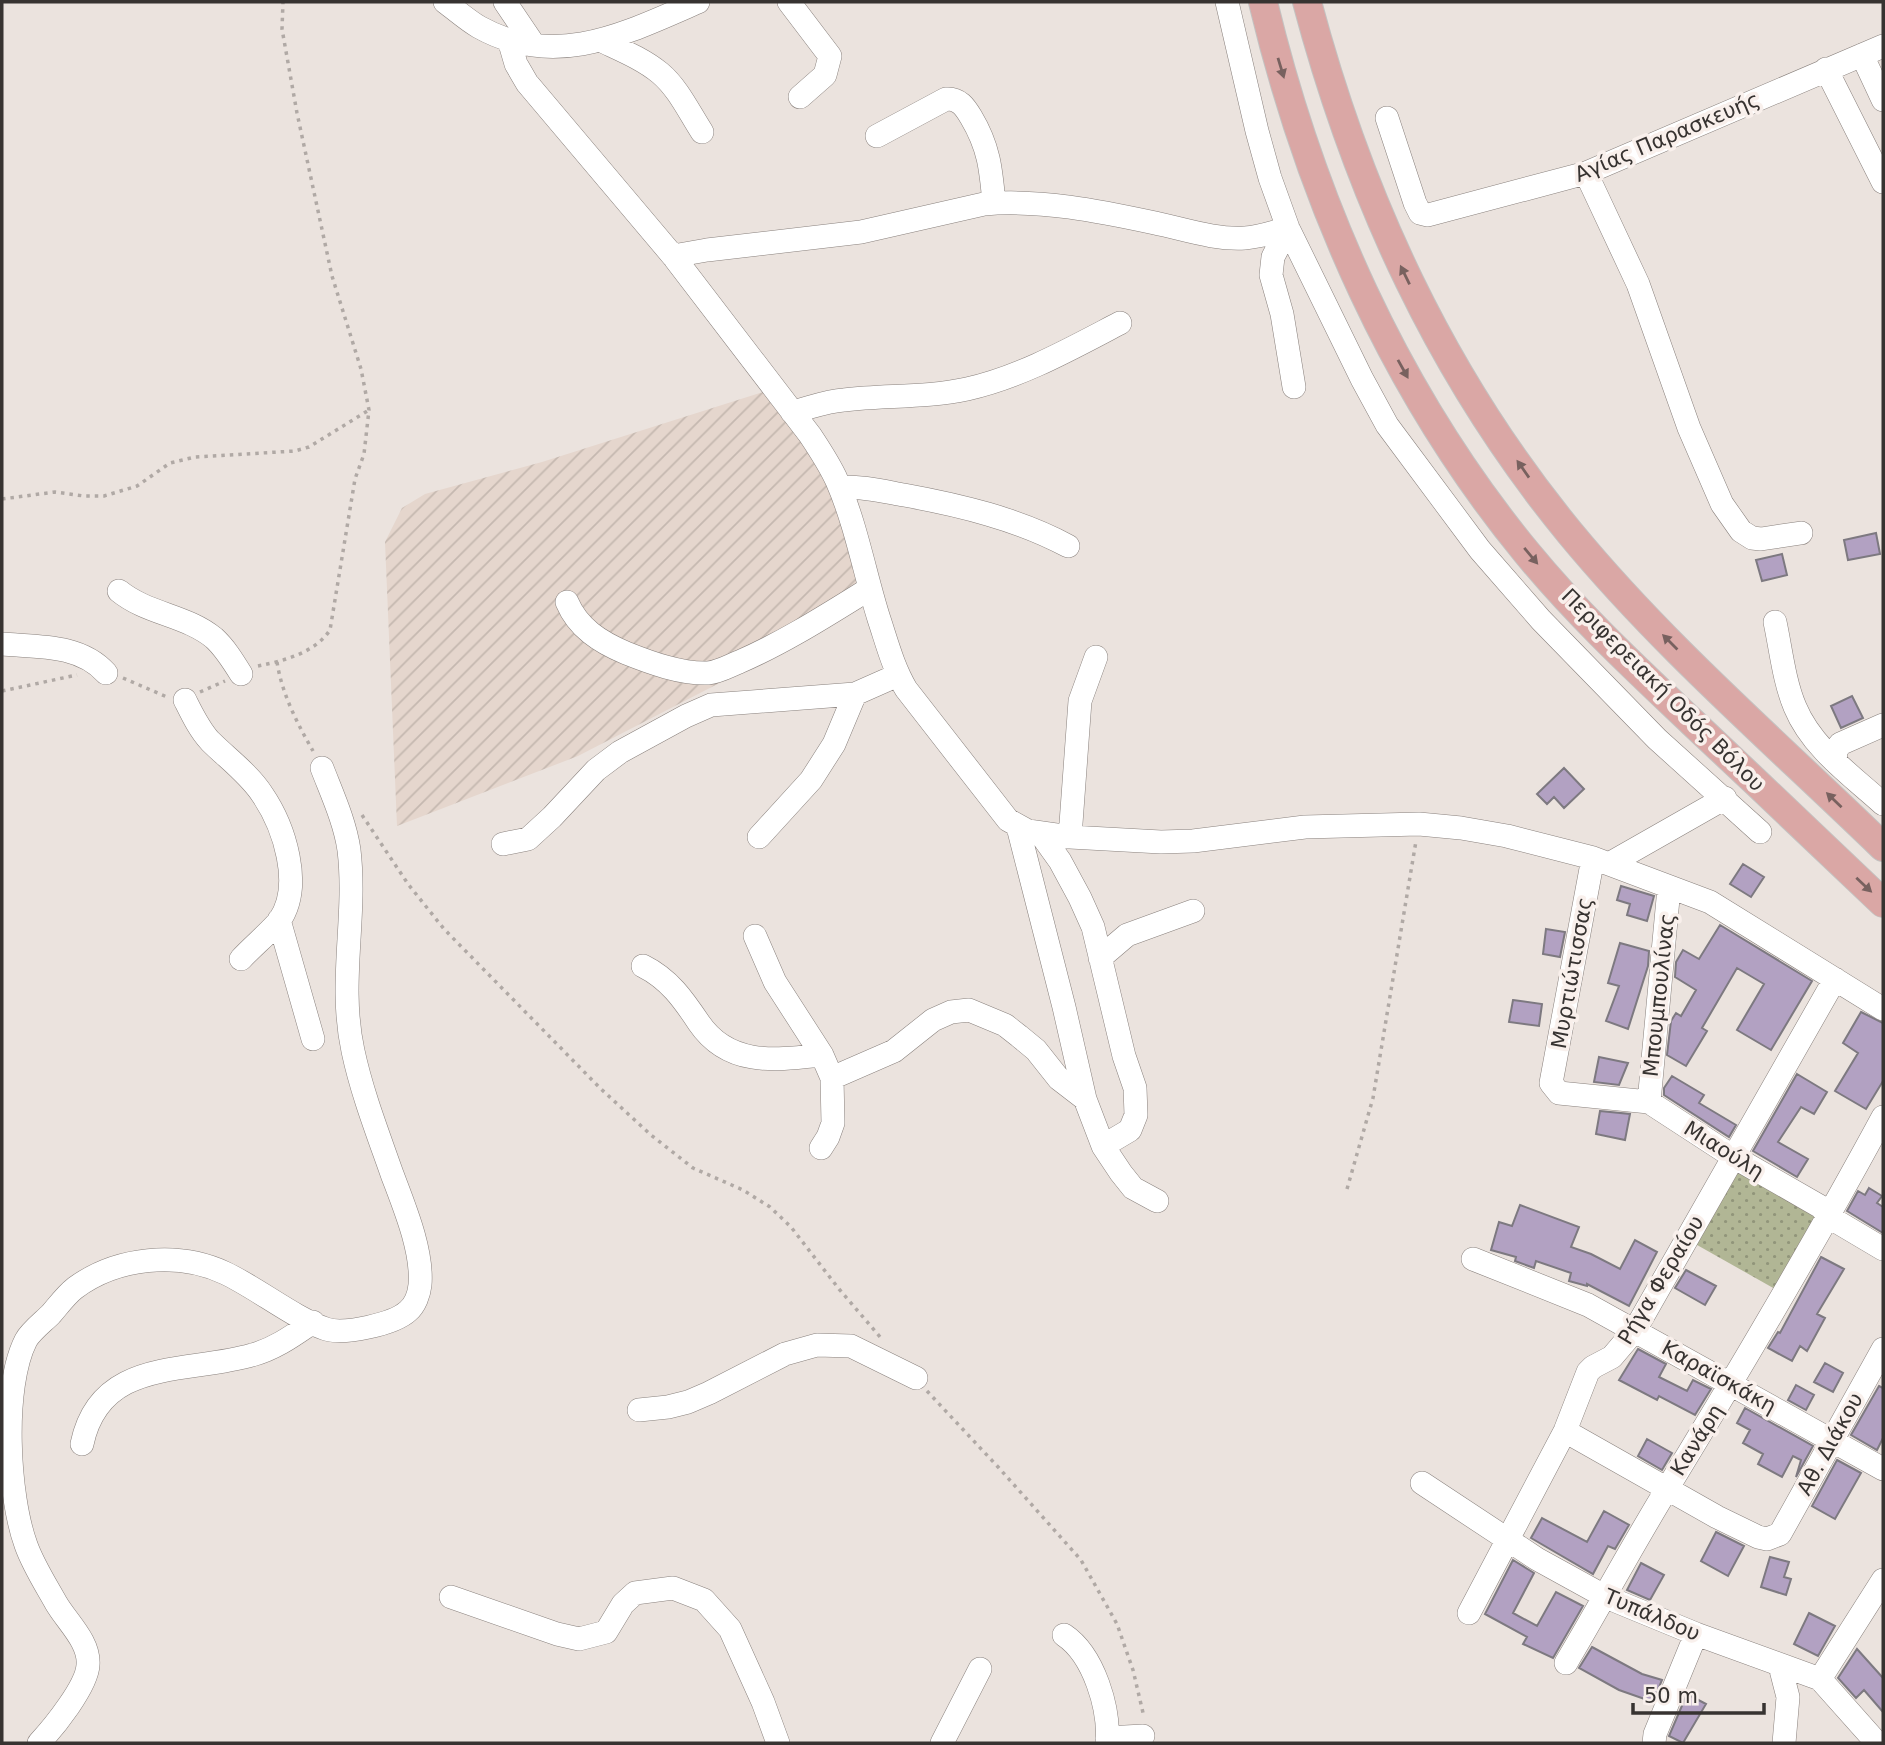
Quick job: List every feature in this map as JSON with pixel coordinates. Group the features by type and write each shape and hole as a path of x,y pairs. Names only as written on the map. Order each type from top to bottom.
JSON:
{"main road":[{"name":"Περιφερειακή Οδός Βόλου","path":"1263,2 1304,144 1356,276 1408,379 1451,450 1527,553 1602,636 1883,903"},
{"name":"Περιφερειακή Οδός Βόλου","path":"1310,6 1348,137 1378,214 1426,316 1482,412 1568,531 1616,586 1672,644 1883,847"}],"street":[{"path":"444,2 478,26 509,40 567,47 601,41 698,2"},
{"path":"505,2 534,45"},
{"path":"789,2 830,56 825,75 800,97"},
{"path":"1227,2 1256,131 1287,228 1387,425 1472,540 1517,594 1657,739 1760,832"},
{"path":"509,40 516,64 527,83 673,256 827,460 840,487 869,589 898,675 1008,821 1018,827 1040,833 1161,842 1193,841 1305,827 1419,824 1507,836 1601,861 1669,888 1692,894 1731,913 1883,1009"},
{"path":"601,41 659,72 674,88 702,132"},
{"name":"Αγίας Παρασκευής","path":"1387,118 1415,203 1420,213 1428,215 1586,173 1883,46"},
{"path":"1862,55 1883,100"},
{"path":"1826,69 1883,183"},
{"path":"877,136 946,99 954,99 963,105 985,141 990,159 994,203"},
{"path":"1586,173 1638,285 1689,428 1723,504 1741,531 1752,538 1801,533"},
{"path":"673,256 861,232 994,203 1028,202 1055,206 1152,222 1218,237 1254,238 1287,228"},
{"path":"1287,228 1273,257 1271,275 1282,314 1294,387"},
{"path":"792,412 841,400 924,396 969,388 1067,351 1120,323"},
{"path":"840,487 856,486 946,503 1041,531 1068,546"},
{"path":"567,601 583,627 603,643 660,665 710,673 756,655 869,589"},
{"path":"119,591 142,606 193,626 213,638 230,655 241,674"},
{"path":"1775,622 1795,707 1811,736 1883,804"},
{"path":"2,645 60,649 89,659 106,673"},
{"path":"711,705 756,655"},
{"path":"1070,837 1080,701 1096,657"},
{"path":"503,844 528,839 596,770 620,752 711,705 794,701 855,694 898,675"},
{"path":"759,837 811,780 834,744 855,694"},
{"path":"185,700 195,722 209,740 262,793 280,826 291,871 288,899 279,920 241,959"},
{"path":"1835,761 1840,744 1883,725"},
{"path":"40,1743 85,1684 89,1662 82,1641 58,1606 26,1546 20,1517 13,1473 10,1398 27,1339 74,1289 106,1270 144,1259 176,1260 221,1271 328,1330 352,1330 388,1321 407,1311 416,1300 420,1287 418,1262 407,1214 375,1128 348,1031 345,1002 351,881 349,847 322,768"},
{"path":"1601,861 1724,799"},
{"path":"1018,827 1085,1099 1103,1146 1133,1188 1157,1201"},
{"path":"1040,833 1060,861 1093,927 1124,1056 1135,1088 1136,1115 1130,1130 1103,1146"},
{"name":"Μυρτιώτισσας","path":"1552,1087 1601,861"},
{"name":"Μπουμπουλίνας","path":"1649,1102 1669,888"},
{"path":"1100,958 1127,935 1193,911"},
{"path":"279,920 313,1039"},
{"path":"755,936 775,982 822,1055 832,1078 833,1123 828,1138 821,1147"},
{"path":"643,966 669,982 707,1033 727,1051 777,1058 822,1055"},
{"name":"Ρήγα Φεραίου","path":"1469,1613 1565,1431 1590,1370 1612,1357 1635,1330 1835,979"},
{"path":"832,1078 894,1051 933,1020 951,1012 969,1010 1005,1026 1019,1036 1036,1050 1059,1079 1085,1099"},
{"name":"Μιαούλη","path":"1552,1087 1559,1093 1649,1102 1732,1156 1821,1207 1829,1217 1883,1249"},
{"name":"Κανάρη","path":"1566,1663 1829,1217 1883,1116"},
{"name":"Καραϊσκάκη","path":"1473,1259 1569,1296 1883,1469"},
{"path":"82,1444 94,1410 114,1389 167,1369 252,1355 284,1342 313,1322"},
{"path":"639,1410 688,1402 709,1394 785,1354 817,1345 851,1346 916,1378"},
{"name":"Αθ. Διάκου","path":"1667,1489 1758,1537 1774,1538 1780,1534 1883,1349"},
{"path":"1565,1431 1667,1489"},
{"name":"Τυπάλδου","path":"1422,1483 1508,1541 1606,1597 1696,1634 1820,1679 1877,1743"},
{"path":"1820,1679 1883,1580"},
{"path":"452,1597 557,1634 579,1639 606,1632 623,1604 635,1592 673,1588 704,1600 730,1629 778,1743"},
{"path":"1654,1743 1655,1734 1696,1634"},
{"path":"1064,1635 1072,1640 1084,1656 1096,1679 1106,1710 1107,1741 1143,1736"},
{"path":"1780,1665 1788,1697 1784,1743"},
{"path":"942,1743 980,1669"}],"path":[{"path":"2,691 85,674 106,673 131,680 171,699 185,700 256,667 277,662 311,648 325,638 330,630 355,479 364,454 369,410 361,369 332,276 297,113 282,29 283,2"},
{"path":"2,499 55,492 104,496 137,486 170,463 195,457 295,451 309,447 369,410"},
{"path":"277,662 279,680 289,704 322,768"},
{"path":"356,808 408,884 444,929 508,995 601,1089 651,1135 693,1168 743,1189 770,1207 791,1227 887,1345"},
{"path":"1347,1189 1373,1098 1419,824"},
{"path":"916,1378 1081,1560 1117,1624 1144,1713 1143,1736"}],"shaded area":[{"path":"763,392 806,444 839,504 864,604 787,648 578,756 397,826 385,542 402,508 425,494 542,462"}],"green space":[{"path":"1733,1164 1818,1213 1775,1289 1690,1241"}],"building":[{"path":"1876,533 1880,554 1848,560 1844,540"},
{"path":"1782,554 1787,575 1762,581 1756,560"},
{"path":"1852,696 1863,718 1841,728 1831,706"},
{"path":"1564,768 1584,789 1564,808 1554,797 1547,804 1537,794"},
{"path":"1743,864 1764,877 1751,897 1730,884"},
{"path":"1621,886 1654,896 1647,921 1627,915 1630,904 1617,900"},
{"path":"1720,925 1812,981 1771,1050 1737,1030 1764,984 1737,968 1702,1028 1707,1031 1686,1066 1667,1055 1671,1021 1676,1013 1681,1016 1696,990 1675,977 1676,962 1683,950 1699,959"},
{"path":"1546,929 1565,932 1560,957 1543,954"},
{"path":"1620,943 1649,951 1648,966 1628,1029 1606,1021 1619,986 1608,983"},
{"path":"1513,1000 1542,1004 1539,1026 1509,1022"},
{"path":"1861,1012 1883,1023 1883,1081 1866,1109 1835,1091 1858,1053 1843,1043"},
{"path":"1599,1057 1628,1063 1619,1085 1594,1082"},
{"path":"1797,1074 1827,1092 1814,1114 1801,1107 1778,1142 1808,1159 1797,1177 1753,1151"},
{"path":"1672,1076 1704,1095 1699,1103 1736,1125 1729,1137 1664,1095 1664,1088"},
{"path":"1600,1111 1630,1114 1625,1140 1596,1134"},
{"path":"1869,1188 1882,1196 1877,1203 1883,1207 1883,1233 1847,1211 1858,1191 1865,1195"},
{"path":"1520,1205 1579,1227 1571,1247 1620,1269 1635,1240 1657,1252 1629,1306 1587,1284 1569,1281 1571,1273 1536,1261 1534,1268 1515,1261 1516,1257 1491,1250 1499,1222 1512,1226"},
{"path":"1821,1257 1844,1269 1817,1314 1825,1318 1807,1351 1800,1346 1792,1361 1768,1348 1778,1332 1780,1333"},
{"path":"1686,1270 1716,1286 1705,1305 1675,1288"},
{"path":"1638,1349 1666,1364 1659,1377 1687,1391 1693,1380 1711,1389 1695,1415 1659,1396 1657,1400 1619,1380"},
{"path":"1825,1363 1843,1373 1833,1392 1814,1382"},
{"path":"1796,1385 1814,1395 1806,1410 1788,1400"},
{"path":"1879,1386 1883,1388 1883,1438 1877,1450 1851,1435"},
{"path":"1745,1408 1813,1446 1796,1477 1801,1460 1793,1456 1782,1477 1758,1464 1763,1454 1743,1443 1750,1430 1737,1423"},
{"path":"1647,1439 1672,1453 1662,1470 1638,1456"},
{"path":"1837,1460 1861,1473 1835,1519 1812,1506"},
{"path":"1604,1511 1629,1525 1615,1549 1608,1546 1593,1574 1531,1538 1542,1518 1587,1542"},
{"path":"1716,1532 1744,1546 1728,1576 1701,1561"},
{"path":"1770,1557 1789,1562 1784,1577 1791,1579 1786,1595 1761,1587"},
{"path":"1513,1560 1534,1573 1513,1613 1537,1626 1556,1592 1583,1606 1553,1658 1523,1644 1527,1637 1485,1614"},
{"path":"1641,1563 1664,1575 1650,1600 1627,1590"},
{"path":"1809,1613 1835,1626 1818,1656 1794,1644"},
{"path":"1592,1647 1642,1674 1662,1680 1653,1702 1619,1690 1579,1668"},
{"path":"1857,1649 1883,1678 1883,1712 1864,1690 1856,1698 1838,1678"},
{"path":"1687,1694 1706,1704 1683,1743 1669,1736"}]}
